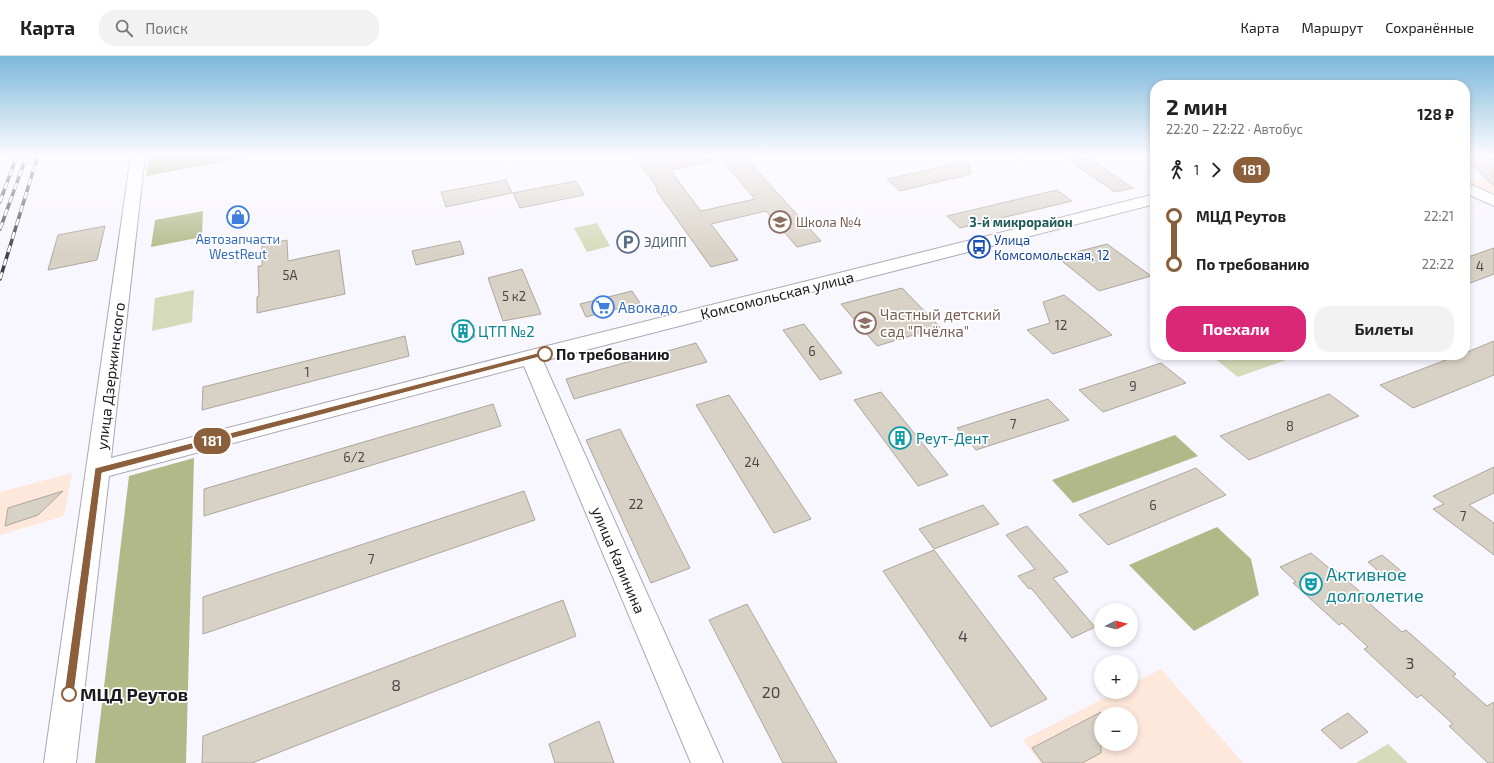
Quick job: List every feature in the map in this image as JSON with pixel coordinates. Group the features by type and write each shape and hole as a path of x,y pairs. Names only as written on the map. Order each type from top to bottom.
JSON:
{"street":[{"name":"улица Дзержинского","path":"60,763 134,188"},
{"path":"1470,189 1494,201"},
{"name":"Комсомольская улица","path":"98,470 1150,200"},
{"name":"улица Калинина","path":"531,358 707,763"}],"shaded area":[{"path":"1479,188 1494,188 1494,195"},
{"path":"72,473 64,516 0,535 0,492"},
{"path":"1161,669 1243,763 1040,763 1023,740 1102,699 1138,699 1138,680"}],"green space":[{"path":"203,211 202,237 151,247 155,220"},
{"path":"597,223 610,246 587,252 574,228"},
{"path":"194,290 192,322 152,331 155,298"},
{"path":"1216,360 1287,360 1238,377"},
{"path":"1175,435 1198,456 1073,503 1052,480"},
{"path":"194,458 186,763 95,763 129,476"},
{"path":"1217,527 1251,559 1259,595 1194,631 1129,565"},
{"path":"1388,744 1408,763 1356,763"}],"building":[{"path":"463,188 510,188 512,193 446,207 441,192"},
{"path":"539,188 580,188 584,195 520,208 513,193"},
{"path":"657,188 684,188 701,211 755,199 745,188 773,188 821,241 797,247 766,211 711,224 738,260 711,267 656,190"},
{"path":"897,188 913,188 900,191"},
{"path":"1109,188 1133,188 1115,192"},
{"path":"1057,190 1072,201 960,228 947,216"},
{"path":"105,226 97,260 48,270 58,235"},
{"path":"287,240 288,261 339,250 345,294 257,313 257,297 259,296 258,266 262,266 262,245"},
{"path":"460,241 464,254 416,265 412,251"},
{"path":"1107,244 1150,276 1099,291 1057,257"},
{"path":"1494,248 1494,274 1470,283 1470,256"},
{"path":"522,269 541,314 503,321 488,278"},
{"path":"902,288 940,327 877,346 841,304"},
{"name":"Авокадо","path":"632,291 640,303 586,317 580,304"},
{"path":"1064,295 1112,335 1053,354 1027,330 1050,323 1043,302"},
{"name":"ЦТП №2","path":"469,320 475,337 457,342 452,324"},
{"path":"804,324 842,373 820,380 783,330"},
{"path":"405,336 409,356 202,410 203,387"},
{"path":"1494,341 1494,375 1413,408 1380,385 1446,360 1470,360 1470,351"},
{"path":"696,343 707,362 574,399 566,379"},
{"path":"1161,363 1186,383 1103,412 1079,390"},
{"name":"Реут-Дент","path":"881,392 948,475 918,486 854,400"},
{"path":"1329,394 1359,416 1249,460 1220,436"},
{"path":"729,395 811,519 774,533 696,405"},
{"path":"1048,399 1069,420 976,450 957,428"},
{"path":"493,404 501,426 204,516 204,489"},
{"path":"620,429 690,568 651,583 586,440"},
{"path":"1494,467 1494,493 1469,505 1494,523 1494,555 1433,509 1444,504 1433,496"},
{"path":"1196,468 1226,495 1108,545 1079,515"},
{"path":"63,491 38,515 5,526 8,508"},
{"path":"524,491 535,520 203,634 203,597"},
{"path":"983,505 999,524 934,549 919,529"},
{"path":"1027,526 1068,572 1053,578 1094,627 1072,638 1031,588 1029,589 1018,576 1035,569 1006,535"},
{"path":"934,550 1047,699 991,727 883,571"},
{"path":"1311,553 1329,568 1332,567 1373,603 1370,604 1402,632 1406,630 1456,674 1453,676 1487,706 1494,702 1494,763 1488,763 1449,726 1453,724 1421,695 1417,698 1364,649 1368,647 1342,623 1339,625 1293,583 1296,582 1280,567"},
{"path":"1382,555 1406,575 1391,582 1368,562"},
{"path":"563,600 576,636 252,763 202,763 203,736"},
{"path":"747,604 837,763 783,763 709,620"},
{"path":"1348,713 1368,732 1341,749 1321,730"},
{"path":"1094,716 1094,751 1101,751 1101,753 1082,763 1043,763 1032,748"},
{"path":"599,721 614,763 555,763 549,744"}],"railway":[{"path":"0,202 5,188"},
{"path":"0,229 15,188"},
{"path":"0,279 28,188"}],"bus line":[{"name":"181","path":"69,694 98,470 545,354"}],"place":[{"name":"Автозапчасти WestReut","path":"238,217"},
{"name":"Школа №4","path":"780,222"},
{"name":"ЭДИПП","path":"628,242"},
{"name":"Улица Комсомольская, 12","path":"979,247"},
{"name":"Авокадо","path":"603,307"},
{"name":"Частный детский сад \"Пчёлка\"","path":"865,323"},
{"name":"ЦТП №2","path":"463,331"},
{"name":"По требованию","path":"545,354"},
{"name":"Реут-Дент","path":"900,438"},
{"name":"Активное долголетие","path":"1311,584"},
{"name":"МЦД Реутов","path":"69,694"}],"district":[{"name":"3-й микрорайон","path":"1021,222"}]}
